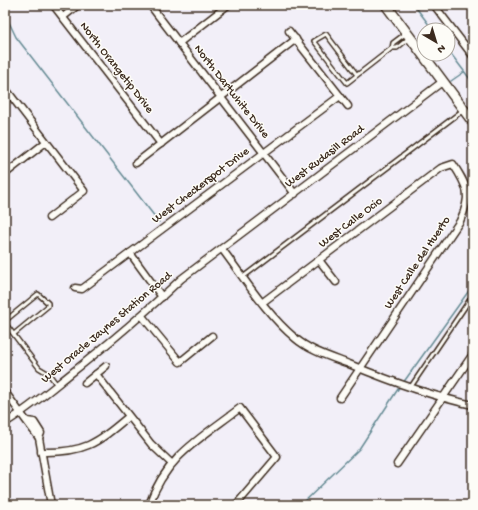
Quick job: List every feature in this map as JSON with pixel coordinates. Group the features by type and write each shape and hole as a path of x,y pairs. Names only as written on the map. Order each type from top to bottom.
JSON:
{"street":[{"path":"63,17 78,5"},
{"name":"North Dartwhite Drive","path":"150,5 295,194"},
{"path":"179,43 228,5"},
{"path":"386,5 473,122"},
{"path":"434,5 472,54"},
{"name":"North Orangetip Drive","path":"54,6 161,144"},
{"path":"289,31 348,106"},
{"path":"136,163 296,39"},
{"name":"West Rudasill Road","path":"222,249 442,82"},
{"path":"5,88 7,95 84,191 49,218"},
{"name":"West Checkerspot Drive","path":"75,288 82,289 340,96"},
{"path":"5,174 46,142"},
{"name":"West Calle Ocio","path":"263,302 442,168 453,164"},
{"name":"West Calle del Huerto","path":"340,398 460,221 467,206 467,190 463,179 453,164"},
{"path":"222,249 284,328 296,339 317,352 410,388 442,399 473,405"},
{"name":"West Oracle Jaynes Station Road","path":"5,423 22,413 57,385 142,316 181,279 222,249"},
{"path":"130,253 162,297"},
{"path":"319,260 336,282"},
{"path":"142,316 180,362 212,336"},
{"path":"397,464 473,354"},
{"path":"85,384 106,366"},
{"path":"96,374 128,417 151,444 171,463"},
{"path":"5,392 22,413 26,421 34,422 41,433 39,438 51,505"},
{"path":"149,505 154,490 171,463 182,452 240,408 277,457 236,505"},
{"path":"41,452 62,452 84,448 101,439 128,417"}],"lane":[{"path":"357,75 326,34 314,41 347,83 392,48 397,48 408,35"},
{"path":"392,48 393,43 408,35"},
{"path":"243,276 464,110"},
{"path":"14,334 48,306 48,303 38,294 5,322 39,368 49,374 57,385"},
{"path":"410,388 473,295"}],"waterway":[{"path":"5,11 7,5"},
{"path":"414,5 427,22"},
{"path":"5,14 16,37 159,222"},
{"path":"456,61 470,79 473,87"},
{"path":"451,81 464,72"},
{"path":"403,383 473,285"},
{"path":"301,505 359,449 400,386"}]}
